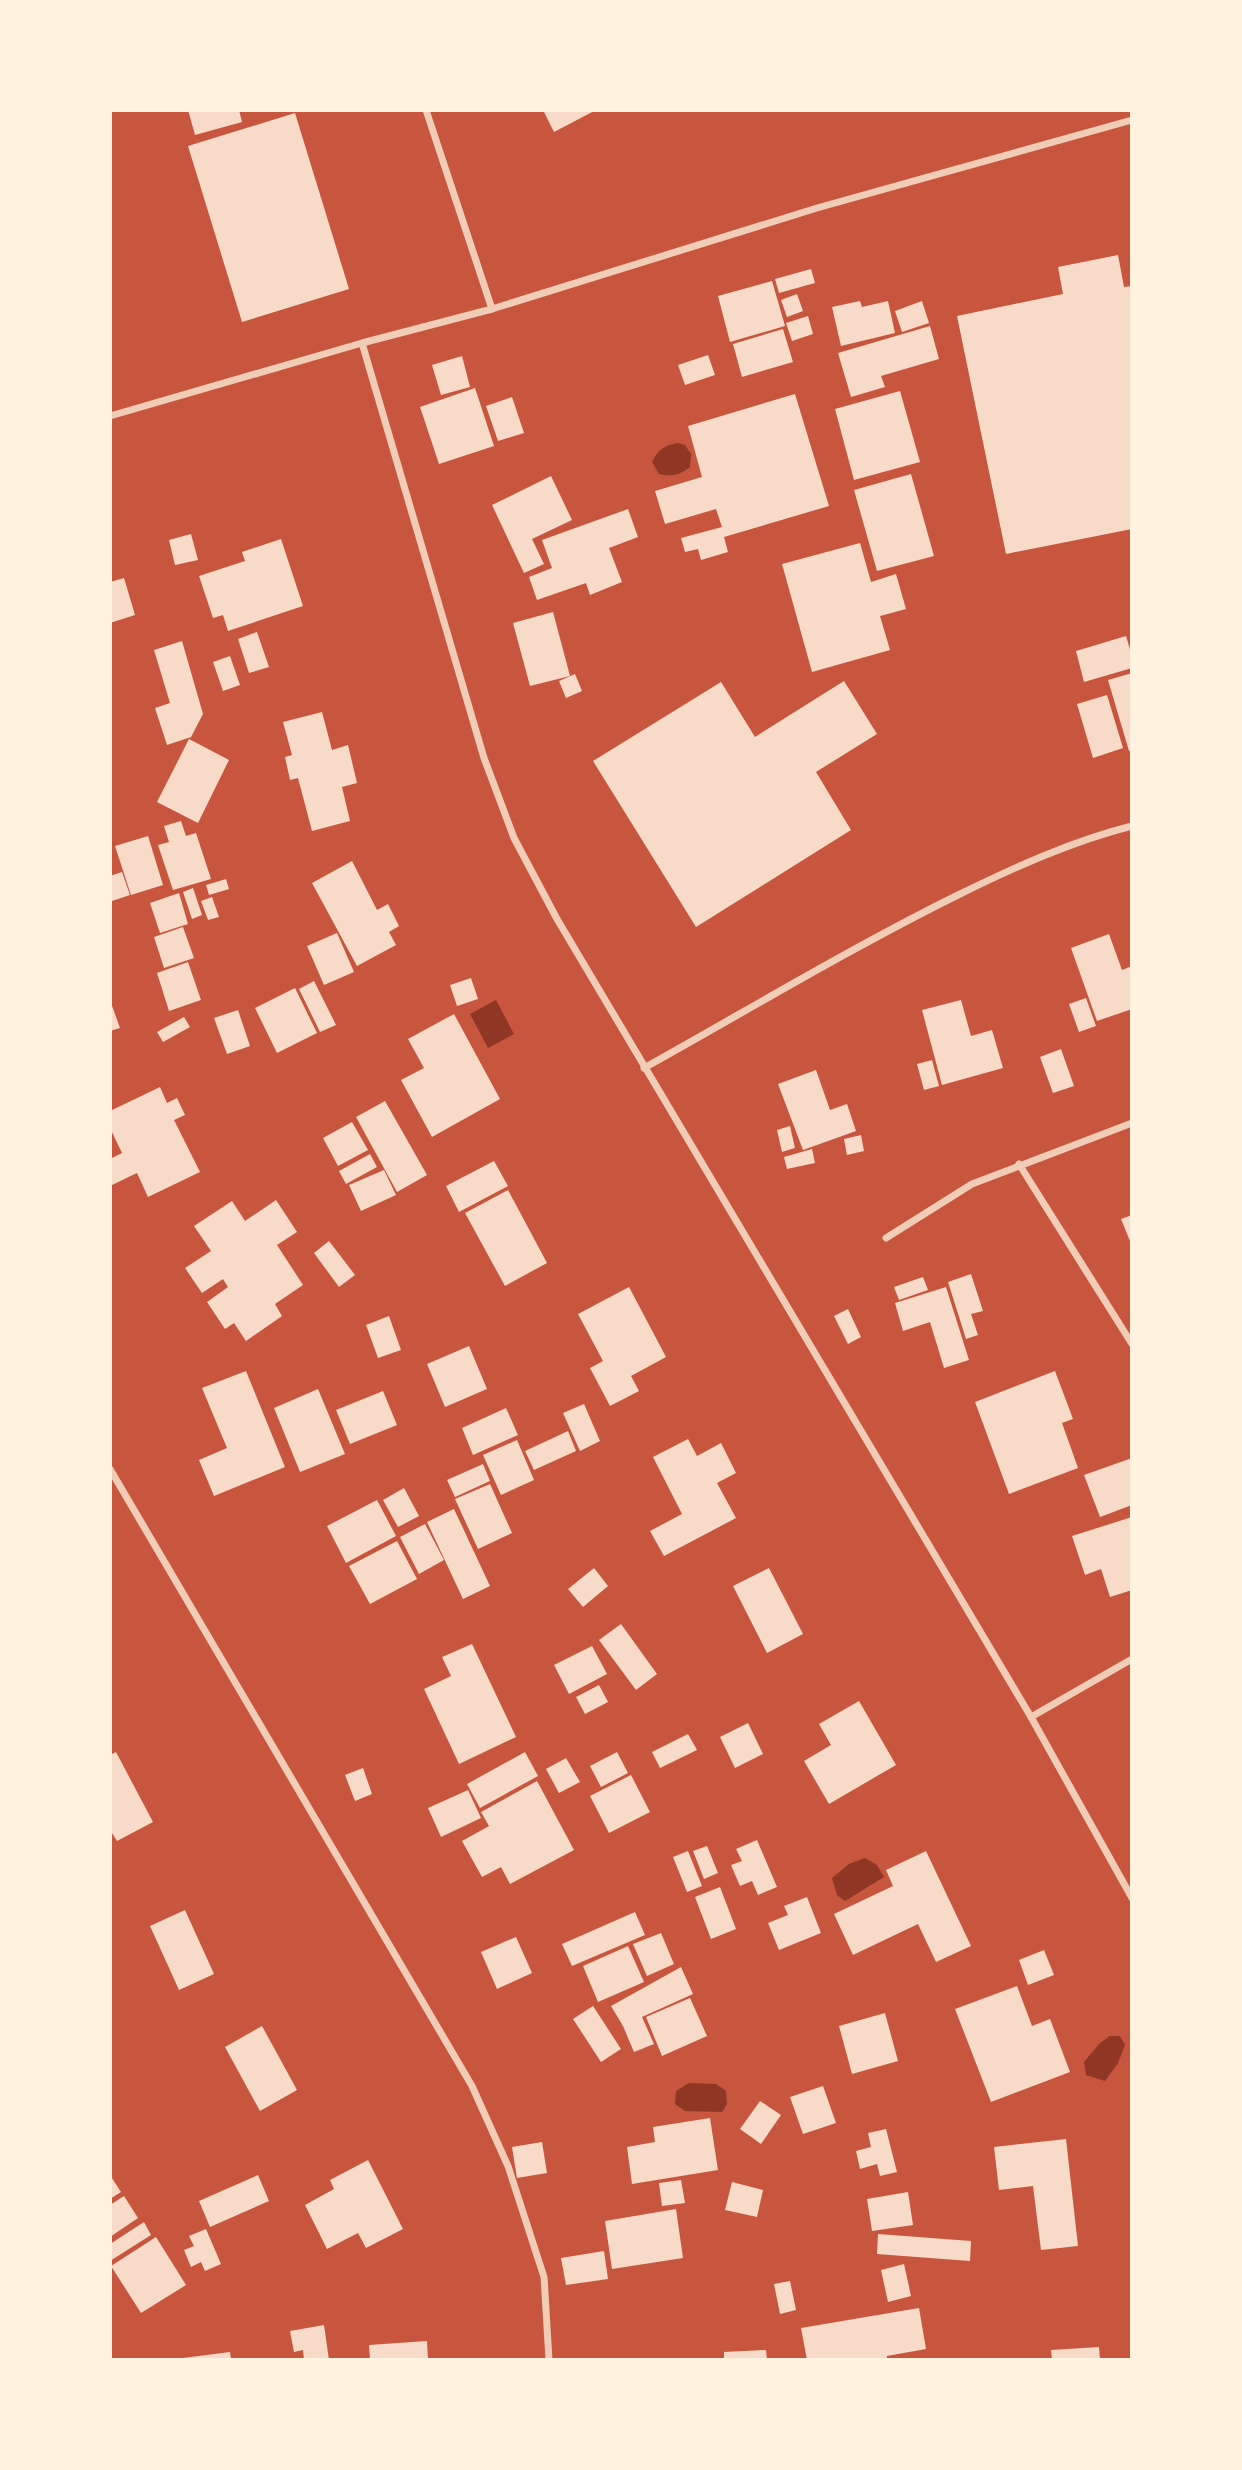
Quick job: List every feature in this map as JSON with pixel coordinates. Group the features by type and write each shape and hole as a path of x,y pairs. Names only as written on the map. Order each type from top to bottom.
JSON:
{"street":[{"path":"426,110 492,309"},
{"path":"110,416 362,343 492,309 817,208 1132,120"},
{"path":"362,343 484,758 514,838 557,919 644,1068 1031,1717 1132,1898"},
{"path":"644,1068 901,923 1014,868 1132,826"},
{"path":"886,1238 972,1184 1132,1123"},
{"path":"1019,1164 1132,1344"},
{"path":"110,1469 472,2086 508,2166 544,2277 549,2360"},
{"path":"1031,1717 1132,1659"}],"shaded area":[{"path":"678,443 685,445 691,454 690,467 676,475 659,474 652,462 654,458 665,447"},
{"path":"496,1000 514,1034 488,1048 470,1014"},
{"path":"865,1858 877,1865 884,1877 845,1901 837,1895 832,1878 849,1864"},
{"path":"1110,2036 1120,2036 1125,2045 1118,2063 1105,2081 1086,2075 1084,2062 1100,2043"},
{"path":"689,2083 716,2084 726,2091 727,2104 722,2112 685,2111 675,2104 676,2091"}],"building":[{"path":"188,110 239,110 242,122 195,135"},
{"path":"543,110 596,110 554,132"},
{"path":"295,113 349,289 242,322 188,146"},
{"path":"1118,255 1124,287 1132,286 1132,529 1006,554 957,316 1063,294 1058,267"},
{"path":"811,269 815,283 779,293 775,279"},
{"path":"772,281 785,326 730,342 718,296"},
{"path":"797,294 803,311 787,317 781,300"},
{"path":"860,301 862,307 888,301 895,333 841,346 832,307"},
{"path":"922,301 929,323 902,332 895,311"},
{"path":"808,316 813,334 792,341 786,323"},
{"path":"930,326 939,359 881,376 885,387 851,397 838,353"},
{"path":"783,329 793,362 742,377 733,344"},
{"path":"708,355 715,375 685,385 678,365"},
{"path":"462,356 470,387 441,395 432,365"},
{"path":"475,388 494,446 439,464 420,407"},
{"path":"900,391 920,462 854,480 835,409"},
{"path":"795,394 829,506 724,537 728,552 701,560 698,549 685,552 681,538 722,527 716,509 665,524 655,491 702,477 688,426"},
{"path":"512,397 524,433 498,441 486,406"},
{"path":"911,474 934,556 877,571 854,490"},
{"path":"551,476 572,520 532,539 544,564 524,573 492,505"},
{"path":"628,509 638,537 609,548 622,582 590,595 586,583 537,600 529,577 552,568 542,540"},
{"path":"191,534 198,560 175,565 169,540"},
{"path":"281,539 303,606 228,631 223,615 213,618 199,576 245,561 242,552"},
{"path":"860,543 871,582 896,574 906,609 880,616 890,650 812,672 782,564"},
{"path":"124,578 135,615 110,623 110,582"},
{"path":"553,612 570,676 530,686 513,623"},
{"path":"257,632 269,667 249,673 238,639"},
{"path":"1126,636 1132,656 1132,668 1084,682 1076,651"},
{"path":"182,641 203,714 191,737 167,745 155,708 170,703 154,650"},
{"path":"230,656 240,685 223,691 213,662"},
{"path":"1132,673 1132,750 1129,751 1108,680"},
{"path":"575,674 582,691 566,698 559,681"},
{"path":"844,681 877,734 816,772 851,830 696,927 593,761 721,682 755,737"},
{"path":"1107,695 1123,748 1093,758 1077,704"},
{"path":"322,712 332,750 348,745 357,783 342,787 350,821 312,831 298,778 290,780 285,757 292,755 283,722"},
{"path":"189,739 229,760 198,823 157,802"},
{"path":"181,821 186,836 196,833 211,879 173,890 158,845 169,842 164,826"},
{"path":"148,836 163,885 131,895 115,846"},
{"path":"352,861 377,910 388,904 399,926 389,932 396,945 357,966 312,883"},
{"path":"122,872 130,895 112,901 110,876"},
{"path":"226,879 229,889 209,895 206,885"},
{"path":"193,888 202,915 192,919 183,892"},
{"path":"179,893 188,924 160,933 150,903"},
{"path":"212,897 219,917 208,920 201,901"},
{"path":"183,927 194,958 164,968 154,937"},
{"path":"337,933 354,972 324,985 307,946"},
{"path":"1109,934 1122,970 1132,966 1132,1009 1097,1021 1071,948"},
{"path":"188,962 201,1000 169,1011 157,973"},
{"path":"471,978 478,999 457,1006 450,985"},
{"path":"314,981 336,1025 320,1032 299,989"},
{"path":"295,988 317,1033 277,1053 255,1008"},
{"path":"1086,998 1096,1026 1079,1032 1069,1004"},
{"path":"110,1000 120,1028 110,1031"},
{"path":"961,1000 971,1036 992,1030 1003,1068 942,1085 922,1010"},
{"path":"238,1010 250,1046 227,1054 214,1018"},
{"path":"454,1014 500,1099 432,1137 401,1080 424,1068 408,1039"},
{"path":"184,1017 190,1027 163,1042 157,1032"},
{"path":"1061,1049 1074,1086 1053,1093 1040,1057"},
{"path":"932,1060 939,1086 924,1090 917,1064"},
{"path":"816,1070 830,1110 847,1104 856,1131 803,1150 778,1084"},
{"path":"160,1087 167,1103 177,1098 185,1115 174,1120 200,1172 148,1197 137,1173 110,1186 110,1159 122,1153 110,1128 110,1111"},
{"path":"385,1101 427,1175 397,1192 356,1117"},
{"path":"352,1122 368,1150 338,1166 323,1138"},
{"path":"790,1126 795,1148 782,1152 777,1130"},
{"path":"861,1135 864,1151 847,1155 844,1139"},
{"path":"812,1149 815,1163 787,1169 784,1157"},
{"path":"370,1154 377,1167 346,1184 339,1171"},
{"path":"494,1161 508,1186 459,1212 446,1186"},
{"path":"384,1170 396,1195 361,1211 349,1185"},
{"path":"508,1190 547,1263 505,1286 465,1213"},
{"path":"276,1200 297,1232 277,1245 303,1285 275,1304 282,1316 246,1341 234,1323 225,1329 207,1302 228,1287 223,1279 202,1293 185,1268 211,1251 194,1226 232,1201 245,1221"},
{"path":"1132,1215 1132,1246 1121,1219"},
{"path":"329,1241 355,1275 339,1287 314,1253"},
{"path":"971,1274 983,1311 971,1314 978,1335 966,1339 948,1282"},
{"path":"923,1277 928,1290 899,1300 894,1287"},
{"path":"629,1287 666,1357 631,1376 639,1391 610,1406 590,1368 603,1361 578,1314"},
{"path":"946,1287 969,1360 944,1368 930,1322 903,1331 895,1303"},
{"path":"848,1309 861,1337 848,1344 834,1316"},
{"path":"389,1316 401,1350 378,1358 366,1325"},
{"path":"469,1346 487,1389 445,1407 427,1364"},
{"path":"246,1371 285,1467 214,1496 199,1460 227,1448 202,1388"},
{"path":"1055,1371 1073,1419 1062,1423 1078,1468 1009,1494 975,1402"},
{"path":"318,1389 345,1454 300,1472 274,1408"},
{"path":"383,1391 397,1425 350,1444 336,1410"},
{"path":"584,1404 600,1441 580,1451 563,1413"},
{"path":"506,1408 518,1435 473,1455 462,1428"},
{"path":"568,1431 576,1451 534,1470 525,1451"},
{"path":"688,1439 697,1456 721,1443 736,1473 717,1483 736,1518 664,1556 650,1531 682,1514 653,1457"},
{"path":"517,1440 534,1480 501,1495 483,1455"},
{"path":"1132,1458 1132,1505 1100,1517 1084,1475"},
{"path":"483,1464 490,1481 455,1497 447,1480"},
{"path":"490,1484 512,1533 478,1549 455,1499"},
{"path":"404,1488 419,1516 398,1527 383,1500"},
{"path":"377,1500 396,1536 346,1563 327,1526"},
{"path":"454,1509 490,1586 463,1599 427,1522"},
{"path":"1132,1517 1132,1590 1110,1597 1101,1569 1085,1575 1072,1536"},
{"path":"425,1524 444,1560 419,1574 400,1537"},
{"path":"397,1541 417,1579 370,1604 349,1566"},
{"path":"594,1568 608,1586 583,1607 568,1589"},
{"path":"769,1568 803,1634 767,1653 733,1586"},
{"path":"621,1624 657,1674 636,1690 599,1640"},
{"path":"472,1644 516,1737 459,1764 424,1689 451,1676 442,1657"},
{"path":"592,1646 607,1674 569,1694 554,1665"},
{"path":"599,1685 608,1702 585,1714 576,1697"},
{"path":"859,1701 896,1765 829,1804 804,1761 831,1745 819,1724"},
{"path":"748,1723 763,1754 735,1768 720,1737"},
{"path":"688,1734 697,1750 660,1768 652,1752"},
{"path":"116,1752 153,1822 117,1841 110,1830 110,1755"},
{"path":"525,1752 538,1776 480,1808 467,1784"},
{"path":"617,1752 628,1773 601,1787 590,1766"},
{"path":"566,1758 580,1782 559,1793 546,1769"},
{"path":"363,1768 372,1794 355,1801 345,1775"},
{"path":"631,1775 650,1812 609,1833 590,1796"},
{"path":"537,1781 574,1850 510,1884 501,1867 482,1877 462,1841 489,1826 481,1812"},
{"path":"468,1790 481,1818 441,1837 428,1808"},
{"path":"757,1840 777,1887 758,1895 752,1881 740,1886 731,1865 742,1861 736,1849"},
{"path":"707,1846 718,1873 704,1879 693,1851"},
{"path":"688,1851 702,1886 687,1892 673,1857"},
{"path":"926,1851 971,1946 936,1962 918,1924 853,1955 834,1914 893,1886 886,1870"},
{"path":"720,1887 736,1929 711,1939 695,1897"},
{"path":"807,1897 821,1933 779,1950 768,1923 788,1915 784,1906"},
{"path":"185,1910 214,1974 179,1990 150,1926"},
{"path":"635,1912 645,1935 572,1966 562,1944"},
{"path":"661,1933 674,1964 647,1976 633,1944"},
{"path":"516,1937 532,1973 497,1989 481,1952"},
{"path":"628,1946 644,1982 598,2002 583,1966"},
{"path":"1044,1950 1054,1975 1028,1985 1019,1960"},
{"path":"681,1967 693,1994 642,2017 654,2044 634,2052 611,2006"},
{"path":"1017,1986 1032,2026 1050,2019 1070,2072 991,2102 955,2009"},
{"path":"690,1998 707,2036 662,2056 646,2017"},
{"path":"593,2006 621,2049 601,2062 573,2019"},
{"path":"885,2013 898,2061 852,2074 839,2026"},
{"path":"262,2026 297,2090 260,2111 225,2047"},
{"path":"823,2086 836,2123 803,2134 790,2097"},
{"path":"760,2101 781,2115 761,2144 740,2129"},
{"path":"710,2118 718,2170 632,2184 627,2147 655,2142 653,2127"},
{"path":"886,2129 897,2172 880,2176 877,2164 860,2169 856,2151 871,2147 868,2133"},
{"path":"1066,2139 1078,2246 1041,2250 1033,2186 999,2190 994,2147"},
{"path":"542,2142 547,2173 517,2178 512,2147"},
{"path":"368,2160 403,2229 366,2248 358,2233 327,2249 305,2205 334,2189 330,2180"},
{"path":"110,2175 121,2192 110,2199"},
{"path":"258,2175 269,2201 210,2227 199,2201"},
{"path":"681,2180 685,2203 662,2206 659,2183"},
{"path":"732,2182 763,2190 757,2217 725,2210"},
{"path":"908,2192 913,2225 872,2231 867,2199"},
{"path":"124,2196 138,2218 110,2237 110,2205"},
{"path":"676,2209 683,2258 612,2269 605,2221"},
{"path":"144,2222 151,2235 110,2261 110,2244"},
{"path":"206,2229 221,2264 205,2271 201,2262 191,2267 184,2250 194,2246 189,2236"},
{"path":"878,2234 971,2241 970,2261 877,2254"},
{"path":"156,2237 186,2285 141,2313 111,2266"},
{"path":"604,2251 608,2279 566,2285 561,2258"},
{"path":"904,2264 911,2296 888,2302 881,2270"},
{"path":"790,2281 796,2310 780,2314 774,2284"},
{"path":"919,2308 926,2349 887,2356 887,2360 807,2360 801,2328"},
{"path":"324,2325 329,2360 304,2360 303,2350 294,2352 290,2331"},
{"path":"427,2341 428,2360 370,2360 369,2345"},
{"path":"1099,2347 1100,2360 1052,2360 1051,2350"},
{"path":"766,2350 767,2360 724,2360 724,2352"},
{"path":"230,2352 231,2360 183,2360 183,2358"}]}
